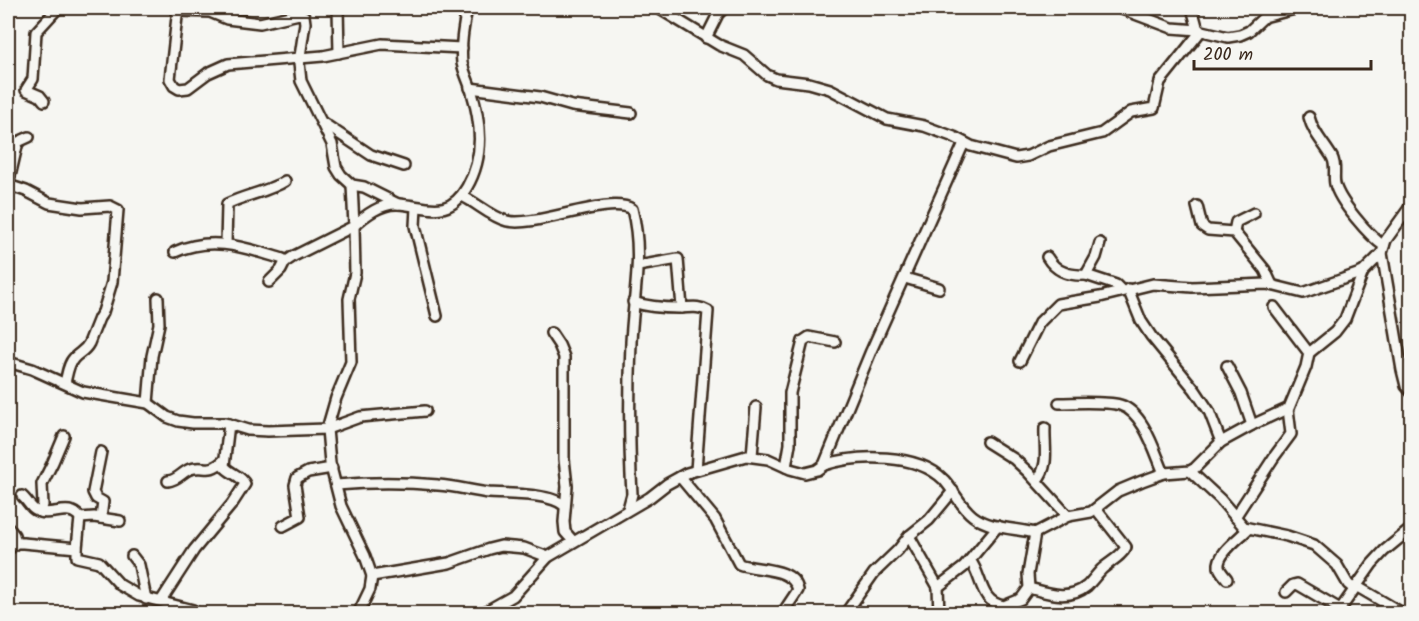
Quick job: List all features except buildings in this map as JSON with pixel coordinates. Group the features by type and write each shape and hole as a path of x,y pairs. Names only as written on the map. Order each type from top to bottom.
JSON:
{"street":[{"path":"44,101 40,96 26,90 33,79 36,32 58,8"},
{"path":"338,8 339,53"},
{"path":"462,48 382,44 323,57 299,58 221,66 193,85 179,89 170,79 178,9 210,12 227,19 260,23 305,12 299,58 299,70 303,87 332,144 336,167 341,175 352,185 364,187 398,204 435,210 447,207 462,196 475,173 480,129 464,70 462,48 467,8"},
{"path":"658,8 706,38 744,54 758,69 776,79 809,83 830,89 880,116 897,122 924,126 954,137 977,149 1021,158 1049,146 1107,131 1136,109 1154,108 1160,82 1200,30"},
{"path":"706,38 718,14 724,8"},
{"path":"1119,8 1140,11 1172,28 1200,30 1228,37 1240,36 1249,31 1261,18 1299,8"},
{"path":"1192,8 1200,30"},
{"path":"470,88 540,97 573,106 631,113"},
{"path":"1309,117 1312,129 1334,163 1334,179 1338,192 1383,250 1402,370 1406,386 1412,393"},
{"path":"321,122 371,155 404,166"},
{"path":"28,137 18,142 8,185 49,203 82,207 110,206 118,210 115,260 107,298 86,350 74,358 70,364 65,382"},
{"path":"825,465 841,421 964,143"},
{"path":"226,244 227,204 241,197 276,187 285,181"},
{"path":"352,185 355,273 349,299 351,362 336,398 327,429 332,468 344,515 365,556 372,576 370,589 358,614"},
{"path":"462,196 507,221 521,221 581,210 626,205 632,209 638,247 638,266 633,302 630,387 632,494 628,509"},
{"path":"269,282 281,270 285,262 354,226 369,213 398,204"},
{"path":"481,614 513,596 548,557 573,541 680,477 738,457 752,456 768,459 805,473 839,460 872,458 909,462 937,474 973,516 998,526 1035,533 1068,516 1084,514 1095,509 1118,491 1164,474 1190,471 1221,442 1288,409 1306,367 1309,353 1335,332 1345,320 1363,272 1383,250 1412,204"},
{"path":"1197,206 1204,229 1234,232 1262,265 1272,285"},
{"path":"416,207 415,226 438,316"},
{"path":"1234,232 1236,222 1254,213"},
{"path":"1086,275 1096,257 1100,243"},
{"path":"175,252 201,244 235,244 283,259 285,262"},
{"path":"1047,257 1059,270 1069,275 1086,275 1125,290 1151,336 1209,411 1221,442"},
{"path":"638,266 678,260 682,308"},
{"path":"1020,361 1034,331 1058,304 1153,284 1192,287 1261,284 1303,293 1363,272"},
{"path":"904,278 939,288"},
{"path":"148,403 152,356 159,324 158,298"},
{"path":"633,302 647,306 682,308 696,306 708,310 696,470"},
{"path":"1274,307 1309,353"},
{"path":"551,333 564,357 564,459 567,486 565,532 573,541"},
{"path":"786,467 790,444 790,393 803,341 809,337 835,342"},
{"path":"8,362 65,382 83,392 148,403 167,417 178,421 229,424 248,430 327,429 360,417 425,411"},
{"path":"1227,366 1252,425"},
{"path":"1059,403 1119,405 1130,411 1144,428 1164,474"},
{"path":"752,456 756,407"},
{"path":"1235,517 1291,434 1288,409"},
{"path":"161,601 194,550 243,488 244,481 228,471 224,460 229,424"},
{"path":"1037,480 1043,473 1046,461 1045,428"},
{"path":"40,512 44,504 42,484 63,436"},
{"path":"987,442 1014,459 1037,480 1068,516"},
{"path":"101,452 93,492 96,498 103,502 101,518"},
{"path":"168,481 174,480 193,468 209,470 224,460"},
{"path":"283,526 300,517 295,485 297,478 308,472 332,468"},
{"path":"1190,471 1248,529 1287,536 1314,545 1337,565 1348,584 1404,614"},
{"path":"680,477 715,519 739,564 785,574 796,584 798,590 782,614"},
{"path":"336,485 356,483 436,485 536,497 559,501 565,506"},
{"path":"845,614 874,573 909,536 929,520 953,491"},
{"path":"22,496 35,510 40,512 75,512 80,518 77,557 99,562 120,585 146,599 193,610 197,614"},
{"path":"1029,588 1051,595 1068,595 1077,592 1087,586 1102,569 1124,552 1126,547 1095,509"},
{"path":"80,518 120,521"},
{"path":"938,587 959,572 998,526"},
{"path":"8,527 16,543"},
{"path":"1286,592 1297,584 1338,611 1384,551 1412,528"},
{"path":"1227,579 1220,569 1220,560 1228,548 1248,529"},
{"path":"970,560 990,601 999,606 1015,603 1024,596 1029,588 1028,574 1035,533"},
{"path":"909,536 938,587 939,614"},
{"path":"8,550 16,543 52,544 77,548"},
{"path":"372,576 449,563 501,546 524,548 548,557"},
{"path":"132,556 139,566 146,599"}]}
